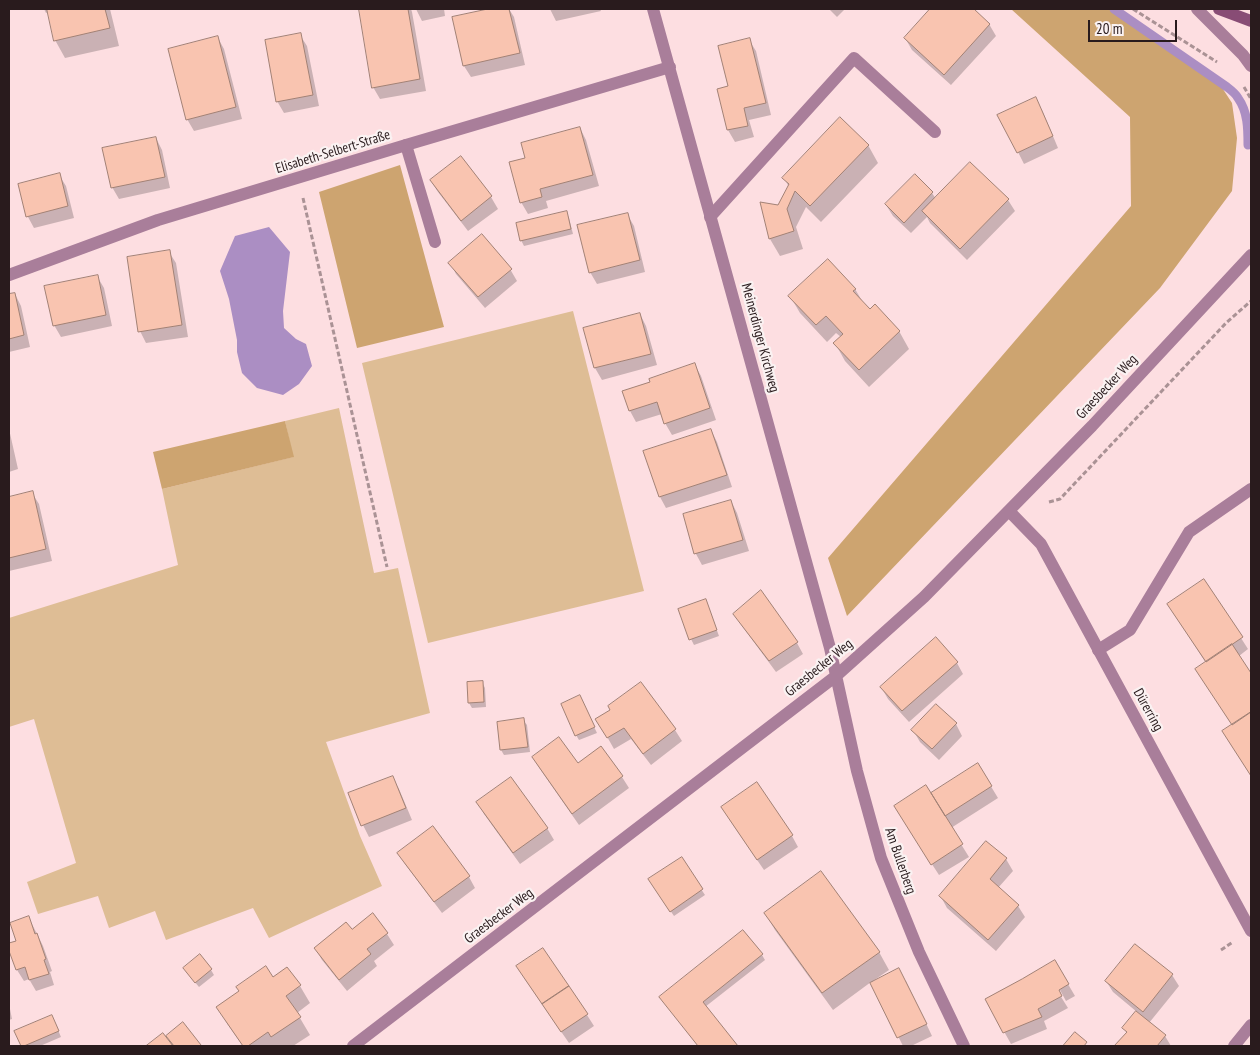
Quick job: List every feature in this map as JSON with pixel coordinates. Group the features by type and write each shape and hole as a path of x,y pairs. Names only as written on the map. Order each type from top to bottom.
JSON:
{"main road":[{"path":"1219,9 1251,21"}],"street":[{"name":"Meinerdinger Kirchweg","path":"653,9 836,676"},
{"path":"1197,9 1243,55 1251,66"},
{"path":"710,217 854,58 935,132"},
{"name":"Elisabeth-Selbert-Straße","path":"9,275 158,220 670,67"},
{"path":"406,145 435,242"},
{"name":"Graesbecker Weg","path":"353,1046 836,676 924,597 1009,511 1092,426 1251,255"},
{"path":"1098,650 1130,630 1188,532 1251,488"},
{"name":"Dürerring","path":"1009,511 1041,544 1251,931"},
{"name":"Am Bullerberg","path":"836,676 881,858 919,952 964,1046"},
{"path":"1234,1046 1251,1025"}],"path":[{"path":"1133,9 1221,65"},
{"path":"1238,81 1245,88 1251,99"},
{"path":"298,178 388,568"},
{"path":"1060,499 1226,323 1251,301"},
{"path":"1221,950 1236,940"}],"shaded area":[{"path":"1011,9 1112,9 1219,83 1232,103 1237,138 1232,191 1160,288 847,616 828,558 1131,206 1130,117"},
{"path":"400,165 444,327 357,348 319,192"},
{"path":"269,227 290,252 283,311 284,328 296,339 306,344 312,366 299,384 283,395 257,388 242,373 229,299 220,271 235,236"},
{"path":"573,311 644,591 428,643 362,363"},
{"path":"339,408 374,573 398,568 430,713 326,742 360,836 382,886 269,938 253,908 166,940 155,911 109,928 98,896 38,914 27,882 76,863 34,719 9,727 9,618 178,565 162,489 293,457 285,421"},
{"path":"285,421 294,457 162,489 153,452"}],"building":[{"path":"47,9 105,9 110,28 54,41"},
{"path":"359,9 408,9 420,79 372,88"},
{"path":"488,9 509,9 520,53 463,66 452,17"},
{"path":"930,9 974,9 990,24 944,75 904,38"},
{"path":"301,33 313,95 276,102 265,40"},
{"path":"218,36 236,107 186,120 168,49"},
{"path":"750,38 766,103 744,108 748,126 727,130 717,89 728,86 718,46"},
{"path":"1036,97 1053,136 1017,153 997,115"},
{"path":"840,117 869,145 810,206 795,191 787,209 794,231 769,239 760,202 778,205 789,184 782,178"},
{"path":"580,127 593,175 540,189 542,197 520,203 509,162 525,158 521,143"},
{"path":"156,137 165,177 111,188 102,148"},
{"path":"461,156 492,196 461,221 430,180"},
{"path":"970,162 1009,199 960,249 922,211"},
{"path":"60,173 68,206 26,217 18,184"},
{"path":"915,174 933,192 904,223 885,204"},
{"path":"567,211 571,229 520,241 516,223"},
{"path":"628,213 640,260 589,273 577,225"},
{"path":"482,234 512,269 478,297 448,263"},
{"path":"170,250 182,325 138,332 127,257"},
{"path":"828,259 856,289 853,291 870,309 875,304 900,331 859,370 833,343 843,334 826,316 816,325 788,296"},
{"path":"98,275 106,315 53,326 44,286"},
{"path":"15,293 24,335 9,339 9,294"},
{"path":"640,313 651,354 594,368 583,328"},
{"path":"695,363 710,408 664,424 657,402 629,411 622,391 650,382 649,379"},
{"path":"711,429 727,475 659,497 643,451"},
{"path":"33,491 46,549 9,558 9,497"},
{"path":"731,500 743,540 694,554 683,514"},
{"path":"1204,579 1243,637 1206,662 1167,604"},
{"path":"761,590 798,642 769,661 733,614"},
{"path":"706,599 717,630 689,640 678,609"},
{"path":"936,637 958,662 902,711 880,687"},
{"path":"1232,644 1251,673 1251,712 1232,725 1195,669"},
{"path":"483,681 484,702 468,703 467,682"},
{"path":"641,682 676,729 643,754 624,728 607,738 595,719 610,710 608,706"},
{"path":"580,695 595,727 575,736 561,704"},
{"path":"936,704 957,723 932,749 911,730"},
{"path":"1251,712 1251,776 1222,731"},
{"path":"524,718 528,747 500,750 497,722"},
{"path":"559,737 578,763 601,746 623,776 572,814 532,757"},
{"path":"978,763 992,786 945,816 931,793"},
{"path":"393,776 406,808 361,826 348,793"},
{"path":"511,777 548,828 513,853 476,802"},
{"path":"757,782 793,835 757,860 721,807"},
{"path":"926,785 963,844 931,865 894,806"},
{"path":"433,826 470,876 434,902 397,853"},
{"path":"986,841 1007,858 990,879 1019,905 988,940 939,896"},
{"path":"682,857 703,889 670,912 648,879"},
{"path":"821,871 880,952 822,993 764,913"},
{"path":"373,913 388,933 367,949 371,954 339,980 314,948 346,922 352,929"},
{"path":"29,916 46,959 44,960 49,974 29,980 25,967 16,970 9,951 9,943 16,941 10,923"},
{"path":"743,930 763,954 703,1002 738,1046 698,1046 659,997"},
{"path":"1135,944 1173,974 1143,1012 1105,981"},
{"path":"543,948 569,986 542,1004 516,966"},
{"path":"200,954 212,969 195,983 183,968"},
{"path":"1055,960 1069,984 1059,990 1062,996 1038,1009 1042,1017 1003,1033 985,999"},
{"path":"266,966 273,977 287,967 301,985 286,996 301,1017 271,1037 268,1032 248,1046 243,1046 216,1007 239,991 236,987"},
{"path":"899,968 927,1024 897,1038 870,983"},
{"path":"569,986 588,1014 561,1032 542,1004"},
{"path":"1136,1011 1166,1035 1157,1046 1114,1046 1127,1032 1122,1028"},
{"path":"52,1015 59,1031 21,1046 14,1031"},
{"path":"183,1022 200,1046 174,1046 166,1036"},
{"path":"1075,1032 1087,1042 1084,1046 1063,1046"},
{"path":"163,1033 173,1046 146,1046"}],"waterway":[{"path":"1114,9 1235,94 1246,115 1248,145"}]}
